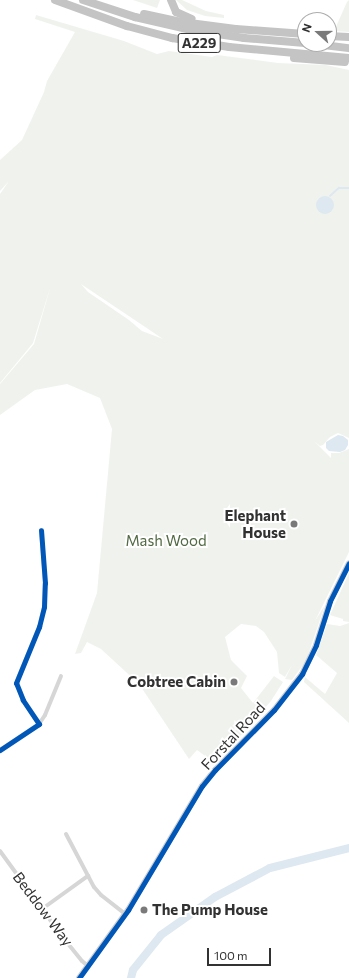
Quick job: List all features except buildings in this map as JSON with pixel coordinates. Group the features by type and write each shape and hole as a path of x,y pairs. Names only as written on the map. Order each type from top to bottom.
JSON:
{"highway":[{"name":"A229","path":"55,0 127,26 172,38 206,44 314,54 348,61"},
{"name":"A229","path":"83,0 135,17 191,30 244,38 297,42"},
{"path":"171,0 173,8 182,16 236,29"},
{"path":"94,4 182,22 236,29 297,33"},
{"path":"337,36 349,37"},
{"path":"206,44 228,51 251,55 348,61"},
{"path":"337,47 349,48"}],"street":[{"path":"38,724 23,700 16,683 39,627 44,607 46,583 41,530"},
{"name":"Forstal Road","path":"79,978 125,914 202,786 215,770 274,710 302,674 316,645 330,601 349,563"},
{"path":"0,750 38,724 45,715 61,676"},
{"path":"66,834 88,876 101,895 125,914"},
{"name":"Beddow Way","path":"0,851 77,955 88,966"},
{"path":"42,909 88,876"}],"green space":[{"path":"133,0 160,0 157,8"},
{"path":"176,0 182,0 206,11 224,15 224,18 205,16 187,10"},
{"path":"349,0 349,32 337,31 337,24"},
{"name":"Mash Wood","path":"36,15 124,41 157,54 169,51 212,57 217,55 278,63 326,65 349,70 349,438 338,433 330,437 323,445 320,446 314,441 331,458 331,453 339,453 349,449 349,552 315,621 325,605 306,661 292,680 285,679 292,665 285,677 279,673 277,652 264,632 256,626 241,624 225,637 231,660 247,676 241,688 253,703 274,676 283,682 271,701 216,764 197,750 189,759 139,684 101,649 87,642 81,653 75,654 97,593 112,429 100,398 67,384 35,390 0,415 0,384 34,344 51,285 33,343 0,383 0,194 9,181 0,191 0,160 22,140 44,92 47,81 75,32 35,19","holes":["81,284 163,339 142,331 129,320 88,292"]},
{"path":"349,573 349,622 330,615"},
{"path":"349,623 349,723 304,682 305,677 325,694 337,673 316,655 327,624 340,626"}],"shaded area":[{"path":"325,196 331,199 334,205 331,211 325,214 319,211 316,205 319,199"},
{"path":"338,435 343,436 348,440 348,445 345,450 340,452 329,451 326,448 326,442"}],"waterway":[{"path":"330,196 339,188 349,188"},
{"path":"131,978 133,970 161,935 215,897 270,868 349,848"}],"cycle path":[{"path":"0,750 39,724 23,700 16,683 39,627 44,607 45,583 41,530"},
{"path":"79,978 128,910 202,786 215,770 274,710 302,674 316,645 330,601 349,563"}],"place":[{"name":"Elephant House","path":"294,524"},
{"name":"Cobtree Cabin","path":"234,682"},
{"name":"The Pump House","path":"144,910"}]}
